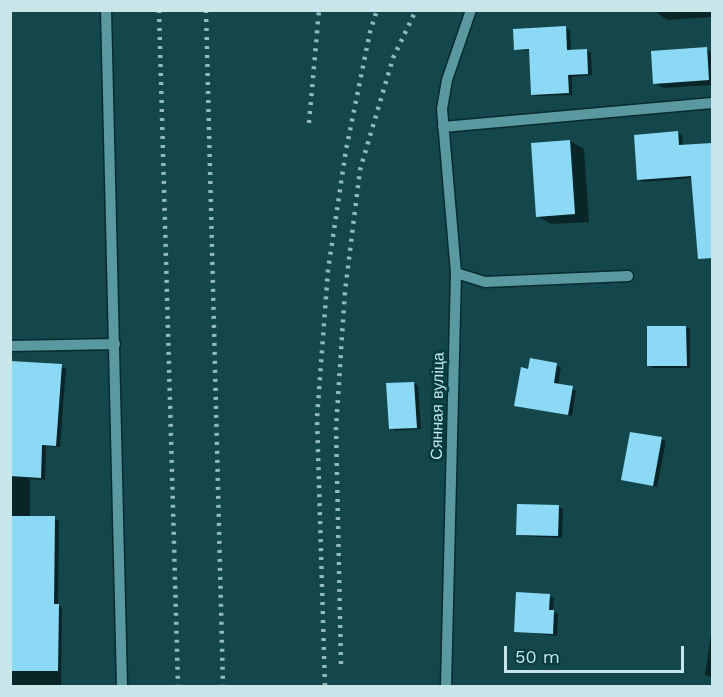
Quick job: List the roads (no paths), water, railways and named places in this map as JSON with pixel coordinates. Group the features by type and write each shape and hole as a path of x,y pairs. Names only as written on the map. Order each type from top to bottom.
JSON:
{"street":[{"path":"106,10 122,687"},
{"name":"Сянная вуліца","path":"446,687 456,273 442,109 447,80 471,10"},
{"path":"443,127 712,103"},
{"path":"456,273 485,282 628,276"},
{"path":"10,346 115,344"}],"railway":[{"path":"159,10 178,686"},
{"path":"206,10 223,686"},
{"path":"309,123 319,10"},
{"path":"325,686 317,418 328,270 346,150 370,32 377,10"},
{"path":"341,664 336,428 345,291 360,170 393,58 416,10"}]}
